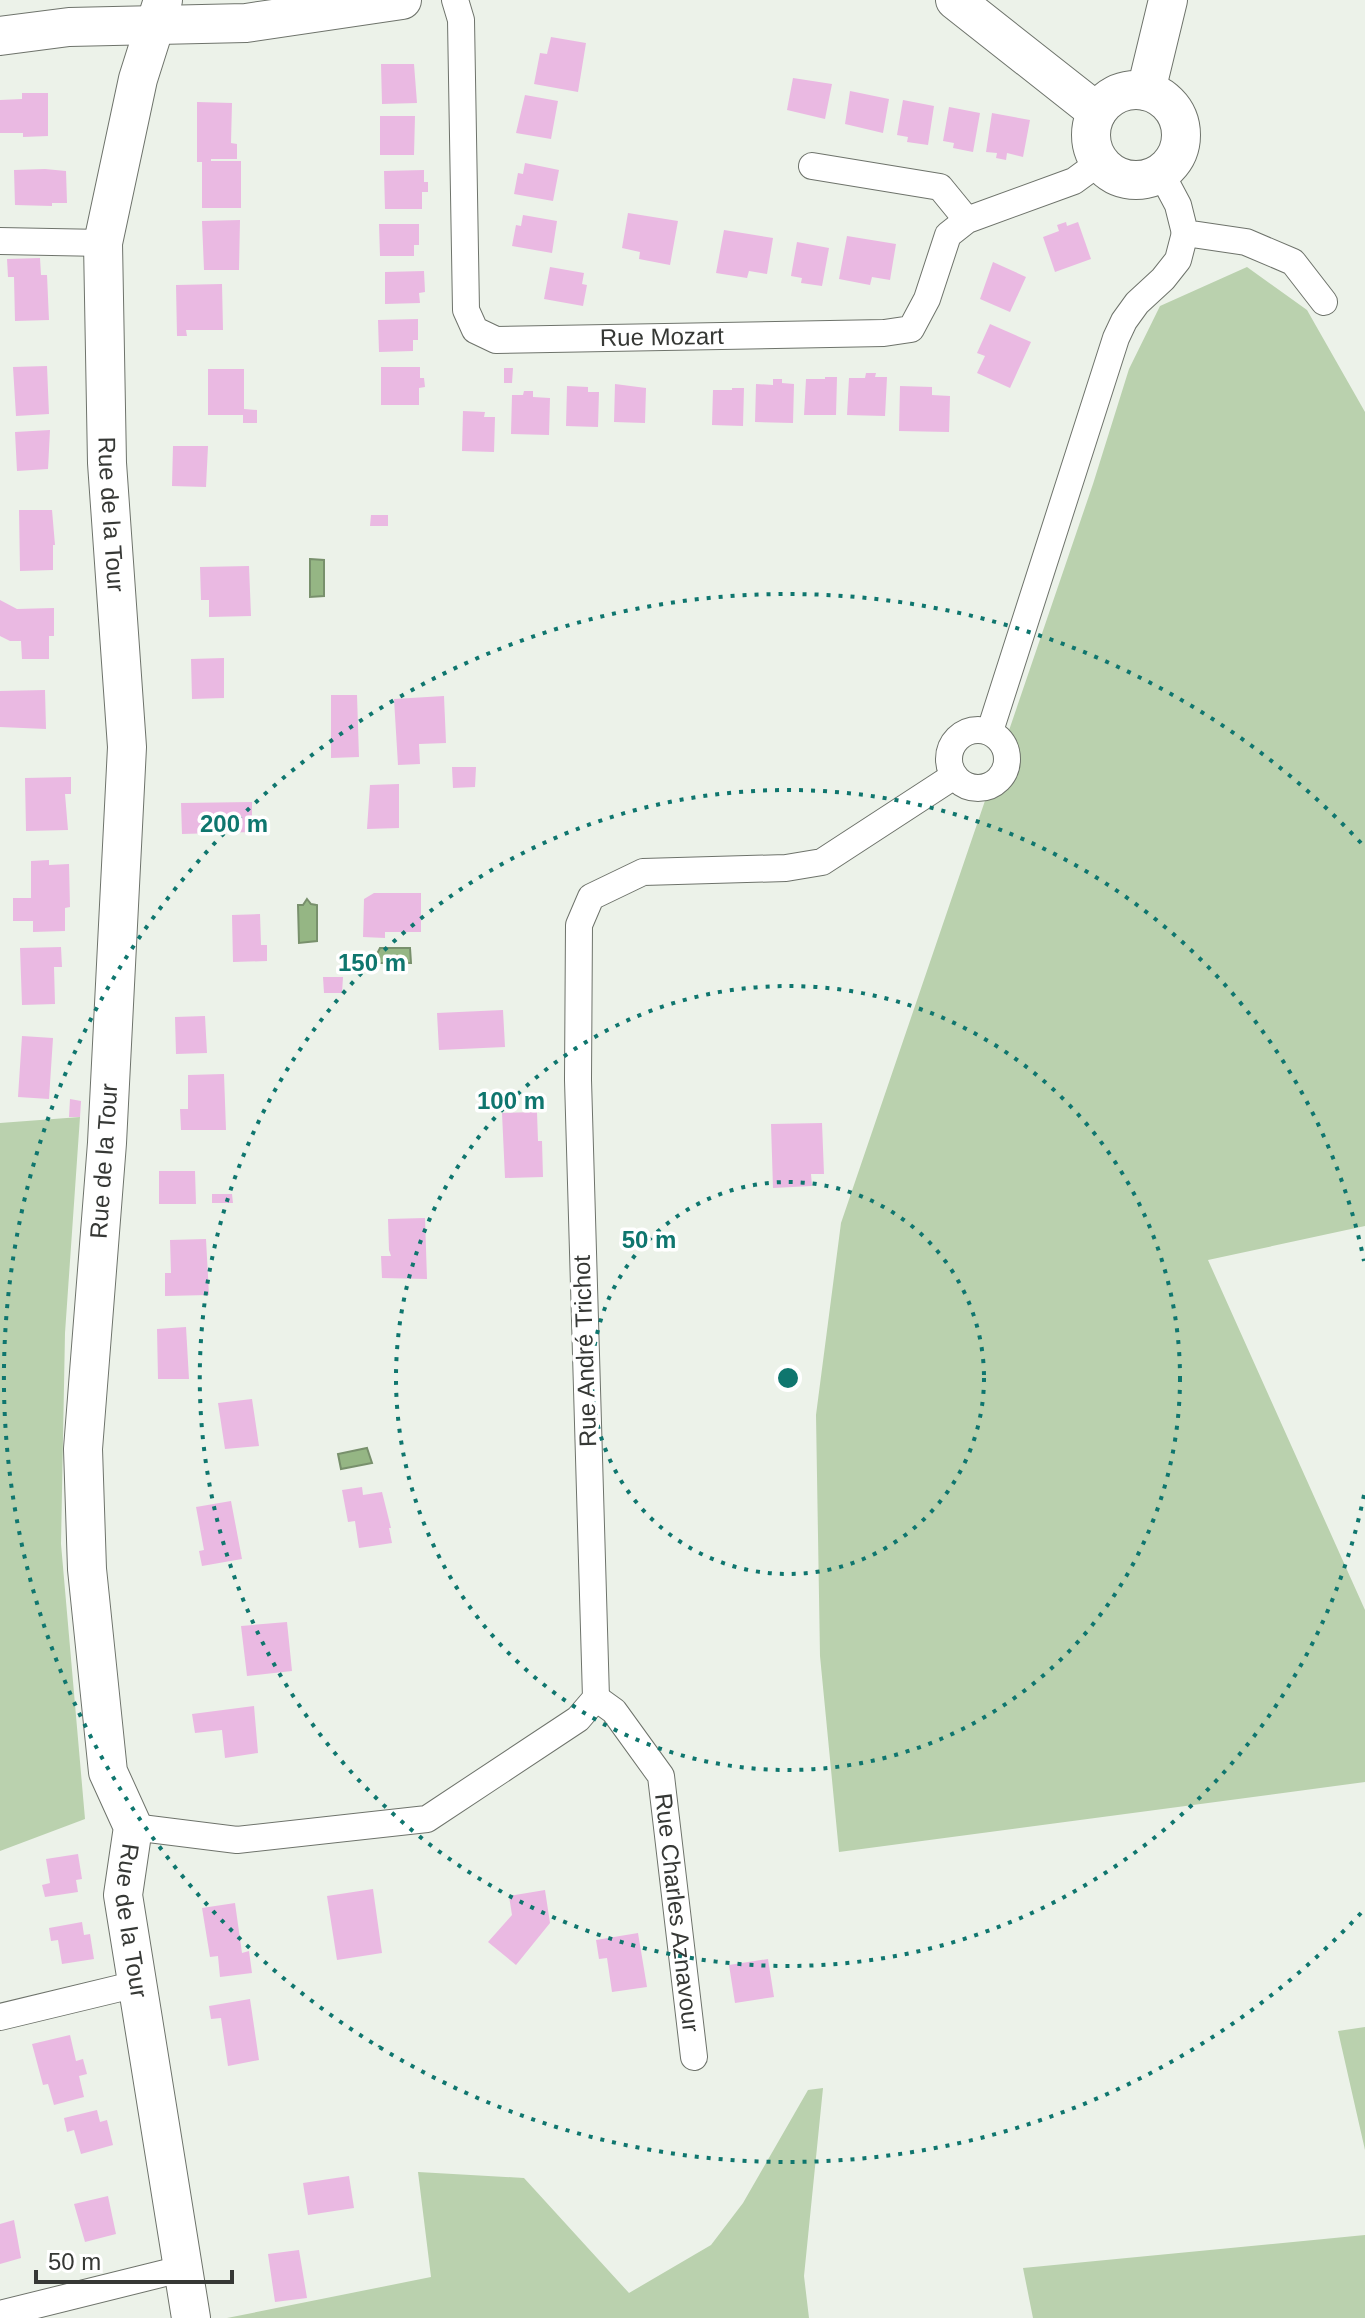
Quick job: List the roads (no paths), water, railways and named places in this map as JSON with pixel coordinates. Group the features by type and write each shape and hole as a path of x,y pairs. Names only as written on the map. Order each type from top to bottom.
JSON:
{"street":[{"path":"0,36 160,12 246,23 402,0"},
{"name":"Rue Mozart","path":"455,0 461,20 466,310 475,330 496,340 884,333 911,329 927,299 948,235 967,220"},
{"path":"955,0 1097,112"},
{"path":"1146,91 1168,0"},
{"name":"Rue de la Tour","path":"160,12 138,79 103,243 107,463 127,747 107,1143 83,1449 87,1569 108,1772 133,1827 123,1895 191,2318"},
{"path":"1146,91 1172,106 1182,135 1179,150 1172,163 1161,173 1148,179 1120,178 1100,162 1091,136 1097,112 1106,101 1119,93 1146,91"},
{"path":"812,166 940,187 967,220 1074,181 1100,162"},
{"path":"990,731 1116,338 1137,303 1178,260 1185,233 1178,205 1161,173"},
{"path":"1185,233 1246,242 1293,262 1324,302"},
{"path":"0,241 103,243"},
{"path":"969,730 990,731 998,736 1008,753 1005,772 999,780 982,788 973,788 954,776 949,755 952,744 969,730"},
{"name":"Rue André Trichot","path":"596,1698 579,1094 579,925 584,910 591,897 643,872 786,868 822,862 954,776"},
{"path":"133,1827 237,1840 427,1819 578,1719 596,1698"},
{"name":"Rue Charles Aznavour","path":"596,1698 614,1711 661,1776 694,2057"},
{"path":"0,2017 137,1984"},
{"path":"0,2314 185,2268"}]}
